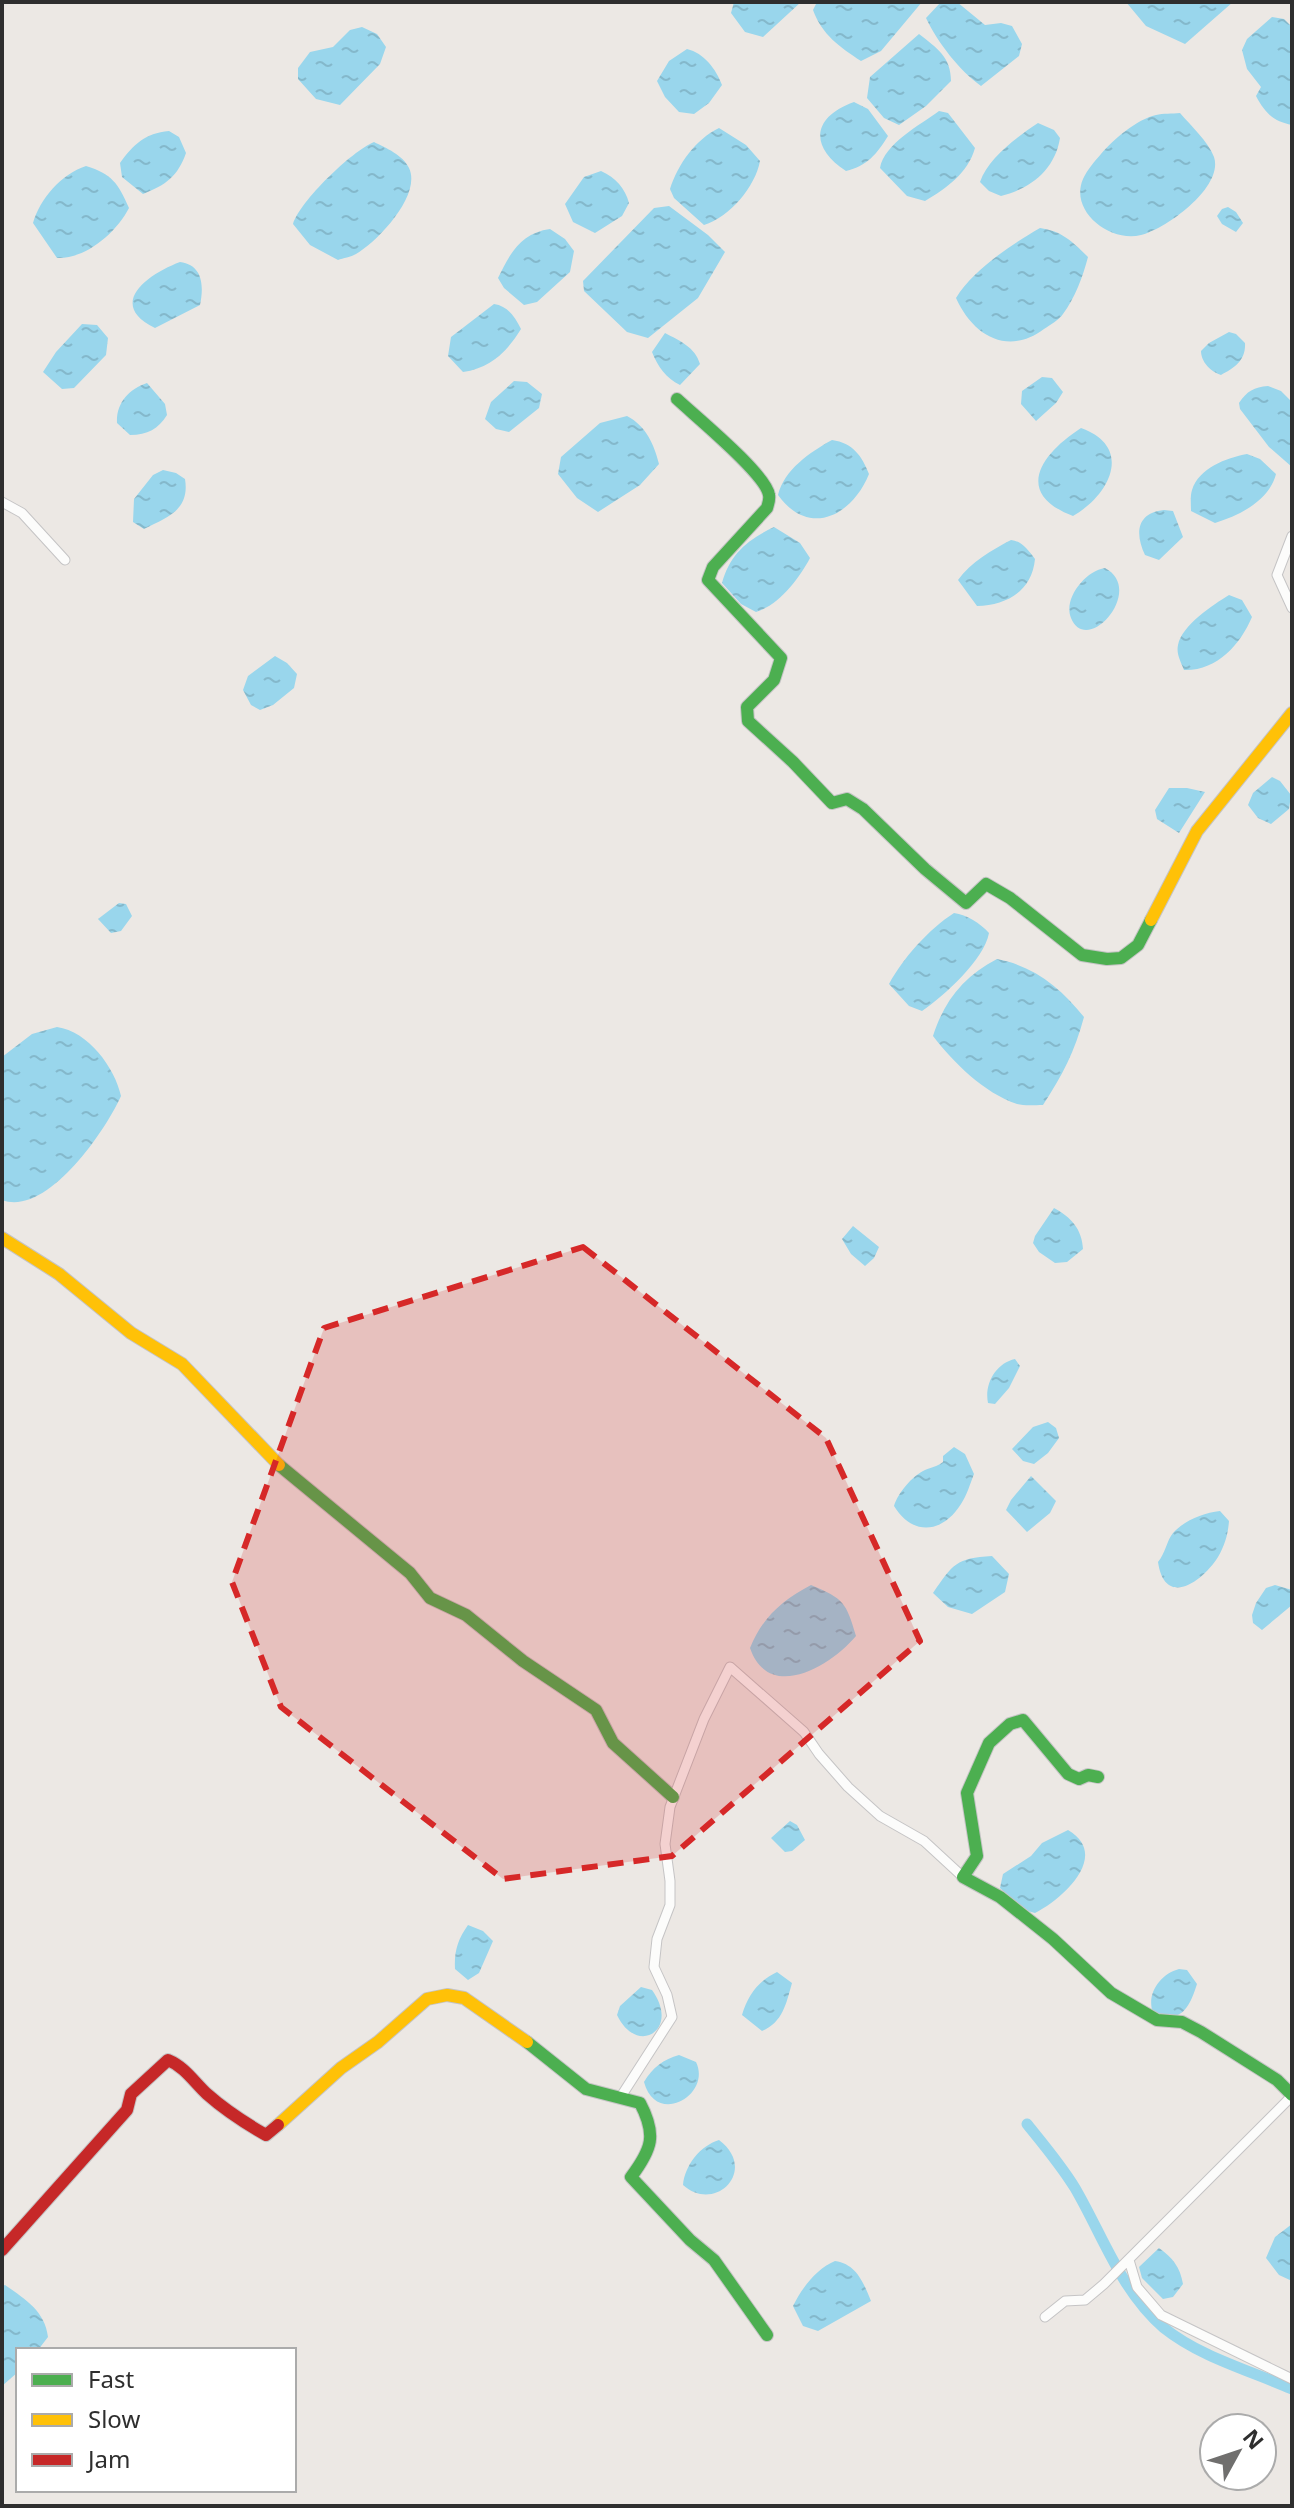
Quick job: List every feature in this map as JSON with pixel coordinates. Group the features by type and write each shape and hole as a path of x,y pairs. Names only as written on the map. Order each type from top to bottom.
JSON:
{"street":[{"path":"677,399 751,470 763,483 769,496 767,508 713,567 708,580 781,658 780,670 768,690 747,707 748,721 832,803 847,799 863,809 925,869 966,903 986,884 1010,898 1082,955 1121,958 1138,945 1197,831 1292,713"},
{"path":"2,502 22,513 65,560"},
{"path":"1292,536 1277,575 1292,608"},
{"path":"2,1238 59,1274 131,1333 182,1364 269,1456 410,1573 430,1598 466,1615 523,1661 596,1710 613,1743 673,1797"},
{"path":"620,2098 672,2017 667,1995 654,1967 657,1939 670,1905 665,1844 673,1797 713,1699 730,1667 804,1732 819,1754 880,1816 924,1841 963,1877 1000,1897 1053,1939 1111,1993 1157,2020 1182,2022 1201,2032 1277,2080 1292,2096 1104,2284 1085,2300 1065,2301 1045,2317"},
{"path":"963,1877 977,1856 967,1793 989,1743 1010,1724 1023,1720 1068,1774 1079,1779 1088,1775 1098,1777"},
{"path":"2,2250 127,2110 131,2094 168,2060 179,2063 205,2092 266,2135 341,2068 378,2042 427,1999 447,1995 464,1998 515,2033 586,2089 640,2103 652,2122 649,2153 631,2177 690,2240 714,2260 767,2335"},
{"path":"1129,2260 1137,2287 1161,2315 1292,2379"}],"highlighted area":[{"path":"583,1247 826,1438 920,1641 672,1856 503,1879 281,1707 232,1582 324,1328"}],"water":[{"path":"734,2 801,2 763,37 745,32 731,13"},
{"path":"817,2 922,2 881,51 861,61 821,27 813,10"},
{"path":"941,2 957,2 985,25 1001,23 1012,26 1022,44 1019,56 981,86 950,55 926,18"},
{"path":"1126,2 1233,2 1185,44 1146,26"},
{"path":"1272,17 1284,19 1292,27 1292,125 1275,119 1263,107 1256,96 1261,87 1247,69 1242,50 1247,39"},
{"path":"362,27 377,34 386,47 380,64 340,105 316,99 298,79 298,68 310,52 333,47 350,30"},
{"path":"919,34 946,59 951,81 926,106 899,125 884,118 867,98 870,77"},
{"path":"687,49 709,62 722,85 709,103 694,114 679,112 665,97 657,81 669,61"},
{"path":"854,102 868,109 888,136 871,158 846,171 826,152 820,133 830,116"},
{"path":"939,111 948,113 975,148 956,179 925,201 907,196 880,168 895,143"},
{"path":"1180,113 1204,139 1214,157 1215,169 1202,193 1178,216 1141,235 1117,234 1095,222 1087,213 1080,191 1083,179 1094,163 1133,125 1156,115"},
{"path":"1038,123 1054,130 1060,138 1047,169 1031,183 1012,193 1001,196 989,191 980,182 989,165 1013,141"},
{"path":"719,128 746,145 760,161 753,181 740,200 723,215 704,225 674,198 670,189 689,153"},
{"path":"169,131 179,137 186,153 183,161 170,179 143,194 122,177 120,163 140,141"},
{"path":"374,142 394,152 406,163 411,179 409,191 395,217 375,239 356,254 338,260 310,245 293,224 328,178 353,155"},
{"path":"86,166 102,172 113,181 129,208 99,243 79,254 57,258 33,223 53,188 68,175"},
{"path":"601,171 619,184 629,203 622,216 595,233 573,222 565,204 584,177"},
{"path":"669,206 725,252 698,298 648,338 627,332 584,291 583,281 654,208"},
{"path":"1228,207 1236,212 1243,223 1236,232 1222,224 1217,216"},
{"path":"1040,228 1061,235 1088,257 1078,287 1061,316 1031,337 1017,341 993,338 972,323 956,298 983,268"},
{"path":"550,229 565,239 574,251 570,272 537,302 524,305 504,288 498,278 507,260 524,240"},
{"path":"180,262 193,267 200,278 200,305 155,328 141,319 134,309 133,300 145,282"},
{"path":"494,304 510,313 521,329 497,358 463,372 448,356 451,337"},
{"path":"82,324 97,325 108,338 106,355 74,388 62,389 43,372 56,352"},
{"path":"1229,332 1245,343 1245,349 1239,363 1221,375 1207,366 1201,351"},
{"path":"665,333 691,349 700,364 680,385 663,372 652,352"},
{"path":"1042,377 1052,378 1063,392 1036,421 1021,404 1022,391"},
{"path":"514,381 527,382 542,394 539,408 509,432 496,429 485,419 491,402"},
{"path":"147,383 165,404 167,415 152,430 130,435 117,423 119,409 129,393"},
{"path":"1268,386 1281,391 1292,402 1292,467 1269,447 1240,409 1239,403 1248,393"},
{"path":"627,416 648,436 659,464 640,485 598,512 577,498 558,474 561,457 600,423"},
{"path":"1081,428 1097,436 1107,447 1112,459 1111,471 1097,496 1073,516 1054,507 1043,496 1039,485 1040,473 1054,449"},
{"path":"832,440 856,451 869,474 852,501 841,510 829,516 803,516 778,495 781,486 799,463"},
{"path":"1247,454 1260,459 1276,474 1267,492 1252,506 1215,523 1191,511 1192,490 1201,476 1222,461"},
{"path":"163,470 185,479 184,498 175,511 144,529 133,522 134,499 153,475"},
{"path":"1164,510 1173,511 1183,537 1159,560 1145,555 1139,532 1148,515"},
{"path":"774,527 800,543 810,558 788,590 773,604 756,612 741,604 722,583 741,549"},
{"path":"1011,540 1022,544 1035,559 1029,580 1008,599 977,606 958,580 975,562"},
{"path":"1105,568 1116,578 1119,591 1116,604 1100,625 1089,630 1079,628 1069,611 1073,595 1090,574"},
{"path":"1229,595 1242,600 1252,617 1241,637 1217,661 1184,670 1178,645 1185,630"},
{"path":"275,656 297,674 294,688 273,705 260,710 251,705 243,690 248,676"},
{"path":"1272,777 1280,781 1291,795 1289,809 1271,824 1258,818 1248,805 1253,793"},
{"path":"1169,788 1205,792 1179,833 1157,819 1155,810"},
{"path":"119,903 126,904 132,916 121,931 111,933 98,919"},
{"path":"954,913 985,929 989,933 986,943 971,966 941,996 922,1011 909,1006 889,984 917,945"},
{"path":"997,959 1023,967 1046,980 1084,1017 1067,1063 1043,1105 1017,1104 981,1085 933,1036 943,1012 957,991 975,973"},
{"path":"57,1027 79,1036 98,1052 113,1074 121,1096 89,1148 55,1184 37,1196 19,1202 2,1200 2,1057 32,1034"},
{"path":"1054,1208 1074,1224 1082,1242 1083,1249 1067,1262 1055,1263 1039,1252 1033,1243"},
{"path":"853,1226 879,1247 874,1258 865,1266 851,1254 842,1239"},
{"path":"1015,1359 1020,1366 1009,1388 995,1404 988,1403 988,1389 993,1375 1002,1365"},
{"path":"1048,1422 1056,1428 1059,1438 1048,1453 1034,1464 1023,1461 1012,1449 1033,1427"},
{"path":"954,1447 965,1454 974,1474 963,1501 954,1514 937,1526 919,1527 910,1523 894,1506 899,1496 915,1476 943,1462 943,1456"},
{"path":"1031,1476 1056,1501 1050,1513 1027,1532 1006,1510"},
{"path":"1220,1511 1229,1521 1218,1557 1194,1582 1176,1587 1168,1584 1158,1562 1171,1536 1189,1521"},
{"path":"992,1556 1009,1574 1005,1592 972,1614 948,1607 933,1593 956,1564"},
{"path":"811,1585 842,1603 856,1636 832,1658 801,1674 771,1674 759,1665 750,1648 774,1611"},
{"path":"1275,1585 1292,1590 1292,1605 1262,1630 1253,1623 1252,1615 1266,1588"},
{"path":"790,1821 797,1825 805,1840 792,1851 785,1852 771,1838"},
{"path":"1068,1830 1080,1840 1085,1852 1078,1876 1058,1898 1035,1913 1024,1910 1000,1888 1003,1874 1031,1856 1042,1843"},
{"path":"468,1925 483,1931 493,1941 479,1973 468,1980 455,1969 455,1963 457,1946"},
{"path":"1179,1969 1187,1970 1197,1984 1191,2001 1182,2012 1171,2017 1153,2013 1151,1999 1156,1986 1166,1975"},
{"path":"777,1972 792,1983 779,2017 762,2031 742,2015 755,1989"},
{"path":"641,1987 652,1990 660,2004 662,2017 659,2027 645,2036 625,2028 617,2015 620,2006"},
{"path":"679,2055 696,2062 699,2074 696,2085 690,2095 680,2101 670,2104 659,2102 650,2095 644,2082 659,2065"},
{"path":"719,2140 730,2152 735,2164 734,2175 728,2185 719,2191 695,2193 683,2185 687,2170 700,2152"},
{"path":"1292,2224 1292,2281 1279,2275 1266,2258 1275,2237"},
{"path":"1159,2248 1175,2263 1183,2284 1173,2297 1163,2299 1142,2278 1139,2267"},
{"path":"835,2261 854,2270 871,2301 818,2331 803,2326 793,2306 810,2280"},
{"path":"5,2285 27,2301 38,2313 48,2337 40,2348 16,2348 16,2374 2,2386 2,2286"}],"waterway":[{"path":"1027,2124 1070,2180 1124,2280 1149,2313 1164,2328 1193,2347 1292,2389"}],"traffic: fast":[{"path":"677,399 743,460 769,495 767,508 713,567 708,580 781,658 774,680 747,707 748,721 832,803 847,799 863,809 925,869 966,903 986,884 1010,898 1082,955 1107,959 1121,958 1138,945 1151,920"},
{"path":"279,1465 410,1573 430,1598 466,1615 523,1661 596,1710 613,1743 673,1797"},
{"path":"1098,1777 1088,1775 1079,1779 1068,1774 1023,1720 1010,1724 989,1743 967,1793 977,1856 963,1877 1000,1897 1053,1939 1111,1993 1157,2020 1182,2022 1201,2032 1277,2080 1292,2095"},
{"path":"527,2042 586,2089 640,2103 649,2124 650,2142 631,2177 690,2240 714,2260 767,2335"}],"traffic: slow":[{"path":"1151,920 1197,831 1292,713"},
{"path":"2,1238 59,1274 131,1333 182,1364 279,1465"},
{"path":"278,2125 341,2068 378,2042 427,1999 447,1995 464,1998 527,2042"}],"traffic: jam":[{"path":"2,2250 127,2110 131,2094 168,2060 235,2116 266,2135 278,2125"}]}
